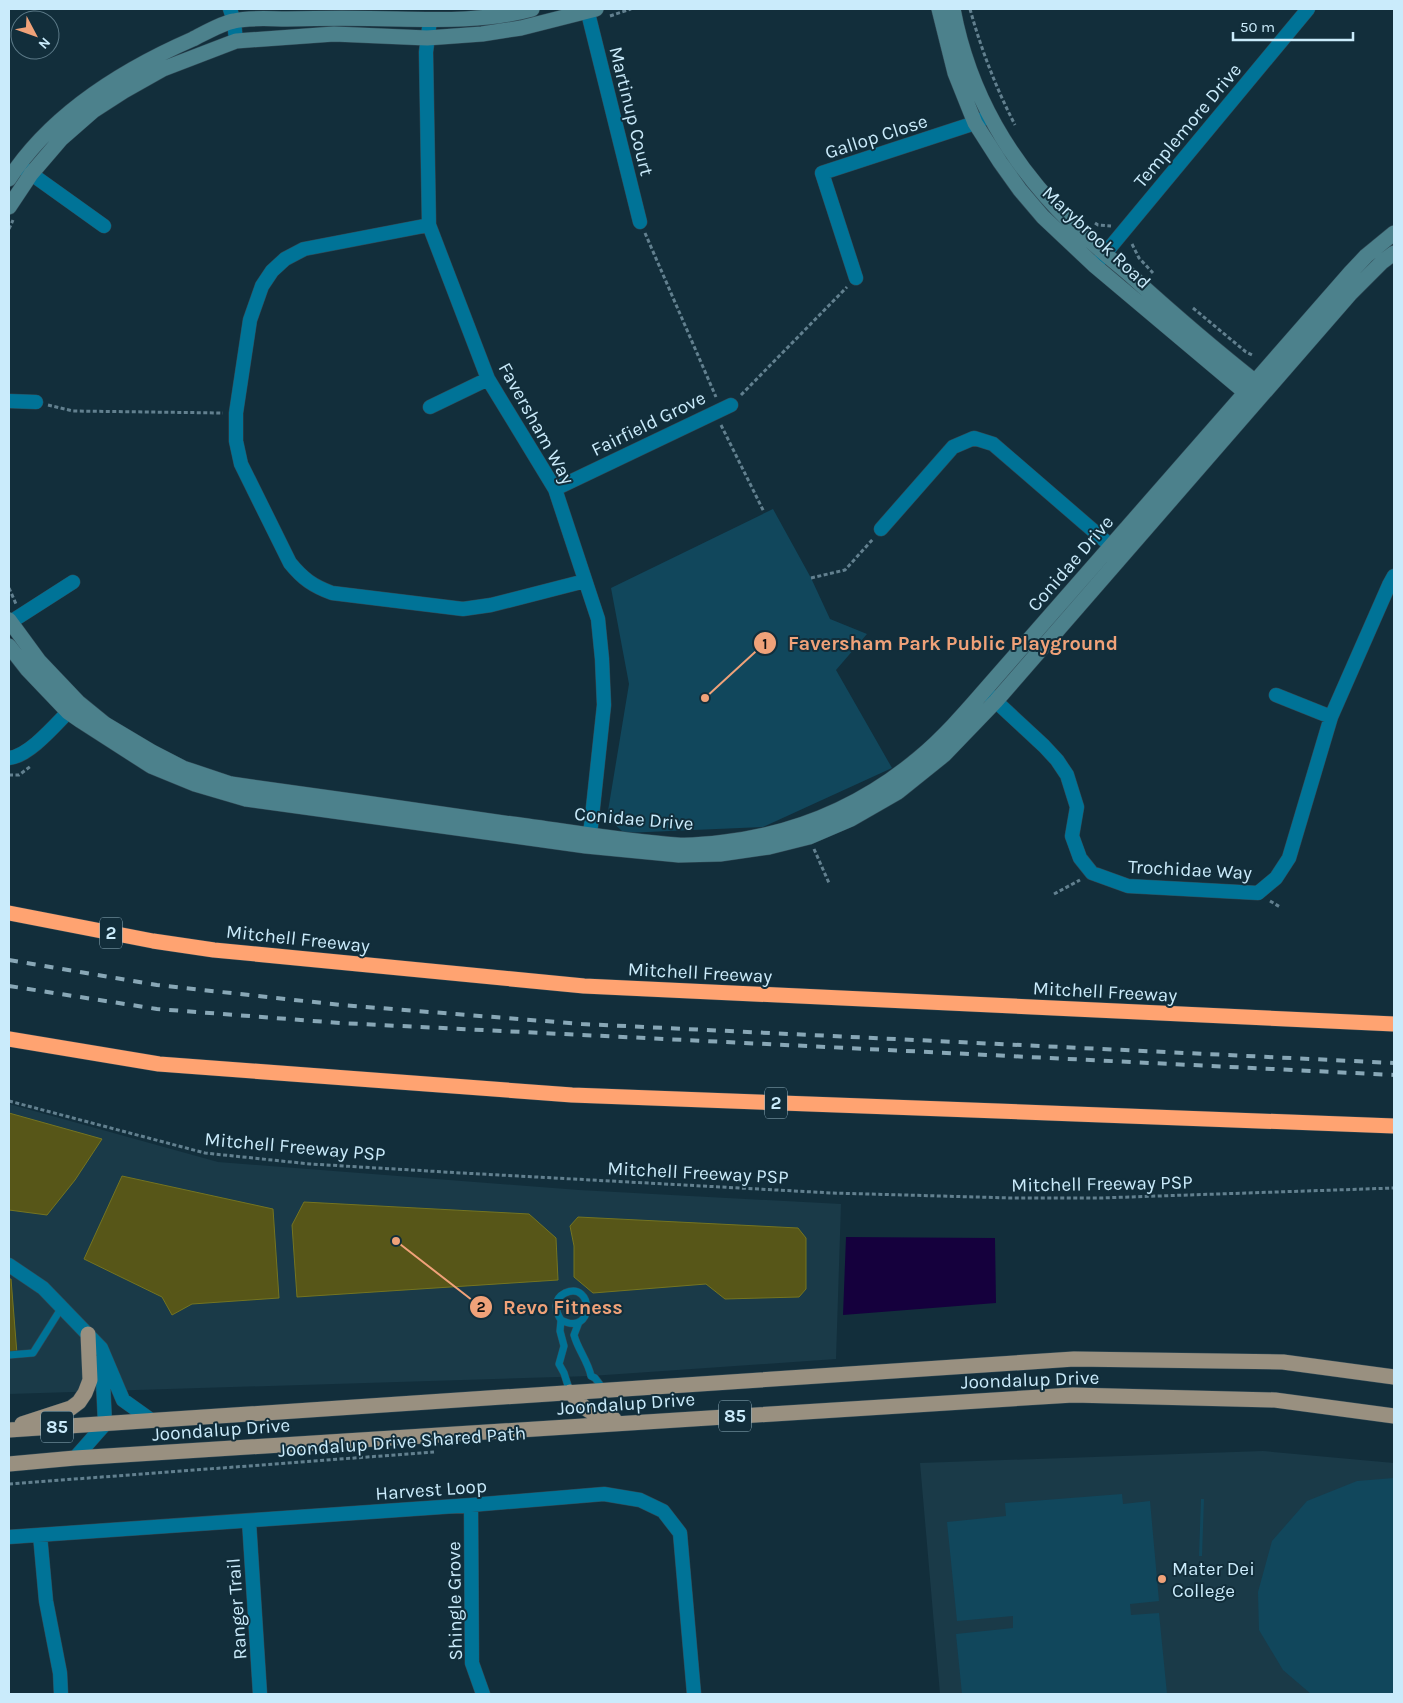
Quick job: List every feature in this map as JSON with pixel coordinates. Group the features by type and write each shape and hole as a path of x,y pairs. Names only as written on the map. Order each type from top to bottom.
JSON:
{"highway":[{"name":"Mitchell Freeway","path":"9,913 153,941 214,950 584,986 1394,1024"},
{"name":"2","path":"9,1039 159,1064 572,1095 1394,1126"}],"main road":[{"path":"9,1430 43,1416 71,1408 79,1402 90,1380 88,1334"},
{"name":"Joondalup Drive","path":"9,1430 1074,1359 1282,1362 1394,1377"},
{"path":"570,1392 583,1408 590,1412 630,1423"},
{"name":"Joondalup Drive","path":"9,1464 75,1458 1073,1395 1275,1400 1394,1416"}],"street":[{"path":"9,179 18,165 51,128 89,96 158,54 232,15 430,20 479,18 518,13 532,9"},
{"name":"Marybrook Road","path":"940,9 955,73 975,123 1000,162 1042,217 1094,266 1255,391"},
{"name":"Marybrook Road","path":"953,9 965,59 989,116 1015,159 1048,200 1074,226 1240,370 1255,391"},
{"name":"Templemore Drive","path":"1094,266 1308,9"},
{"path":"12,211 31,174 60,139 101,106 163,70 236,41 334,34 427,38 497,32 591,13"},
{"name":"Martinup Court","path":"591,13 640,222"},
{"path":"232,15 236,41"},
{"name":"Faversham Way","path":"430,20 427,38 429,225 488,379 555,489 598,619 604,705 591,826 587,841"},
{"name":"Gallop Close","path":"856,278 822,173 975,123 989,116"},
{"path":"18,165 104,226"},
{"path":"429,225 304,249 285,259 272,271 262,286 250,320 236,413 236,441 241,464 290,563 313,586 332,593 463,609 491,605 586,581"},
{"name":"Conidae Drive","path":"9,646 27,669 73,707 151,766 195,784 246,799 587,841 679,855 700,856 769,847 809,836 851,819 898,792 944,756 996,702 1117,551 1255,391 1366,256 1394,233"},
{"name":"Conidae Drive","path":"1255,391 1355,288 1394,252"},
{"path":"430,407 488,379"},
{"path":"9,401 36,402"},
{"name":"Fairfield Grove","path":"555,489 723,409"},
{"path":"881,529 953,446 974,438 993,444 1117,551"},
{"name":"Conidae Drive","path":"587,841 678,845 757,838 798,826 837,811 858,800 920,757 956,723 1117,551"},
{"name":"Trochidae Way","path":"1092,873 1128,886 1258,894 1276,878 1288,858 1331,717 1394,576"},
{"path":"12,620 73,582"},
{"name":"Conidae Drive","path":"12,620 73,707"},
{"path":"984,691 1051,753 1067,775 1077,807 1072,836 1080,858 1092,873"},
{"path":"1276,695 1331,717"},
{"path":"9,758 28,749 73,707"},
{"path":"9,1265 43,1288 101,1348 123,1400 151,1420"},
{"path":"75,1458 105,1424 101,1348"},
{"name":"Harvest Loop","path":"9,1537 604,1494 640,1500 663,1512 680,1532 694,1694"},
{"name":"Shingle Grove","path":"471,1505 472,1663 483,1694"},
{"name":"Ranger Trail","path":"249,1520 260,1694"},
{"path":"40,1535 46,1600 60,1673 61,1694"}],"lane":[{"path":"579,1322 573,1324 561,1320 557,1314 556,1305 564,1293 572,1291 580,1294 586,1300 588,1308 585,1316 579,1322 574,1335 578,1348 589,1365 591,1376 595,1378 604,1391"},
{"path":"9,1355 33,1353 62,1307"},
{"path":"561,1320 560,1331 564,1346 559,1364 570,1392"}],"path":[{"path":"591,13 630,9"},
{"path":"970,9 1000,97 1018,133"},
{"path":"9,229 12,211"},
{"path":"1090,220 1098,225 1116,227 1132,243 1139,258 1158,277"},
{"path":"640,222 723,409 764,512"},
{"path":"723,409 856,278"},
{"path":"1187,303 1246,352 1252,356 1261,356"},
{"path":"1240,370 1252,356"},
{"path":"36,402 73,411 236,413"},
{"path":"811,578 845,570 881,529"},
{"path":"9,588 12,620"},
{"path":"809,836 829,882"},
{"path":"1054,894 1092,873"},
{"name":"Mitchell Freeway PSP","path":"9,1101 212,1154 310,1164 462,1174 832,1193 1012,1198 1100,1198 1394,1188"},
{"name":"Joondalup Drive Shared Path","path":"9,1484 444,1452"}],"shaded area":[{"path":"773,509 811,578 830,619 867,634 836,670 892,768 763,827 624,833 607,817 629,684 611,588"},
{"path":"9,1104 218,1162 579,1190 841,1204 836,1359 591,1376 9,1394"},
{"path":"846,1237 995,1238 996,1303 843,1315"},
{"name":"Mater Dei College","path":"1263,1451 1394,1463 1394,1694 940,1694 920,1463"},
{"path":"1394,1478 1394,1694 1311,1694 1283,1670 1259,1630 1258,1592 1272,1541 1307,1501 1357,1481"},
{"path":"1122,1494 1123,1504 1150,1501 1159,1601 1130,1604 1131,1615 1159,1613 1167,1694 962,1694 956,1634 1013,1628 1013,1616 957,1621 947,1522 1006,1516 1005,1503"},
{"path":"1201,1499 1204,1499 1202,1556 1199,1556"}],"building":[{"path":"9,1113 102,1139 75,1180 47,1215 9,1210"},
{"path":"122,1176 273,1209 279,1298 192,1304 172,1315 162,1297 84,1259"},
{"path":"304,1202 529,1214 556,1238 558,1280 297,1297 292,1225"},
{"path":"578,1217 798,1228 806,1238 806,1289 799,1297 725,1299 706,1284 593,1293 574,1277 574,1246 570,1226"},
{"path":"9,1279 11,1279 17,1354 9,1355"}],"railway":[{"path":"9,960 157,985 341,1005 582,1024 1394,1063"},
{"path":"9,986 157,1009 340,1023 1394,1075"}],"place":[{"name":"Faversham Park Public Playground","path":"705,698"},
{"name":"Revo Fitness","path":"396,1241"},
{"name":"Mater Dei College","path":"1162,1579"}]}
